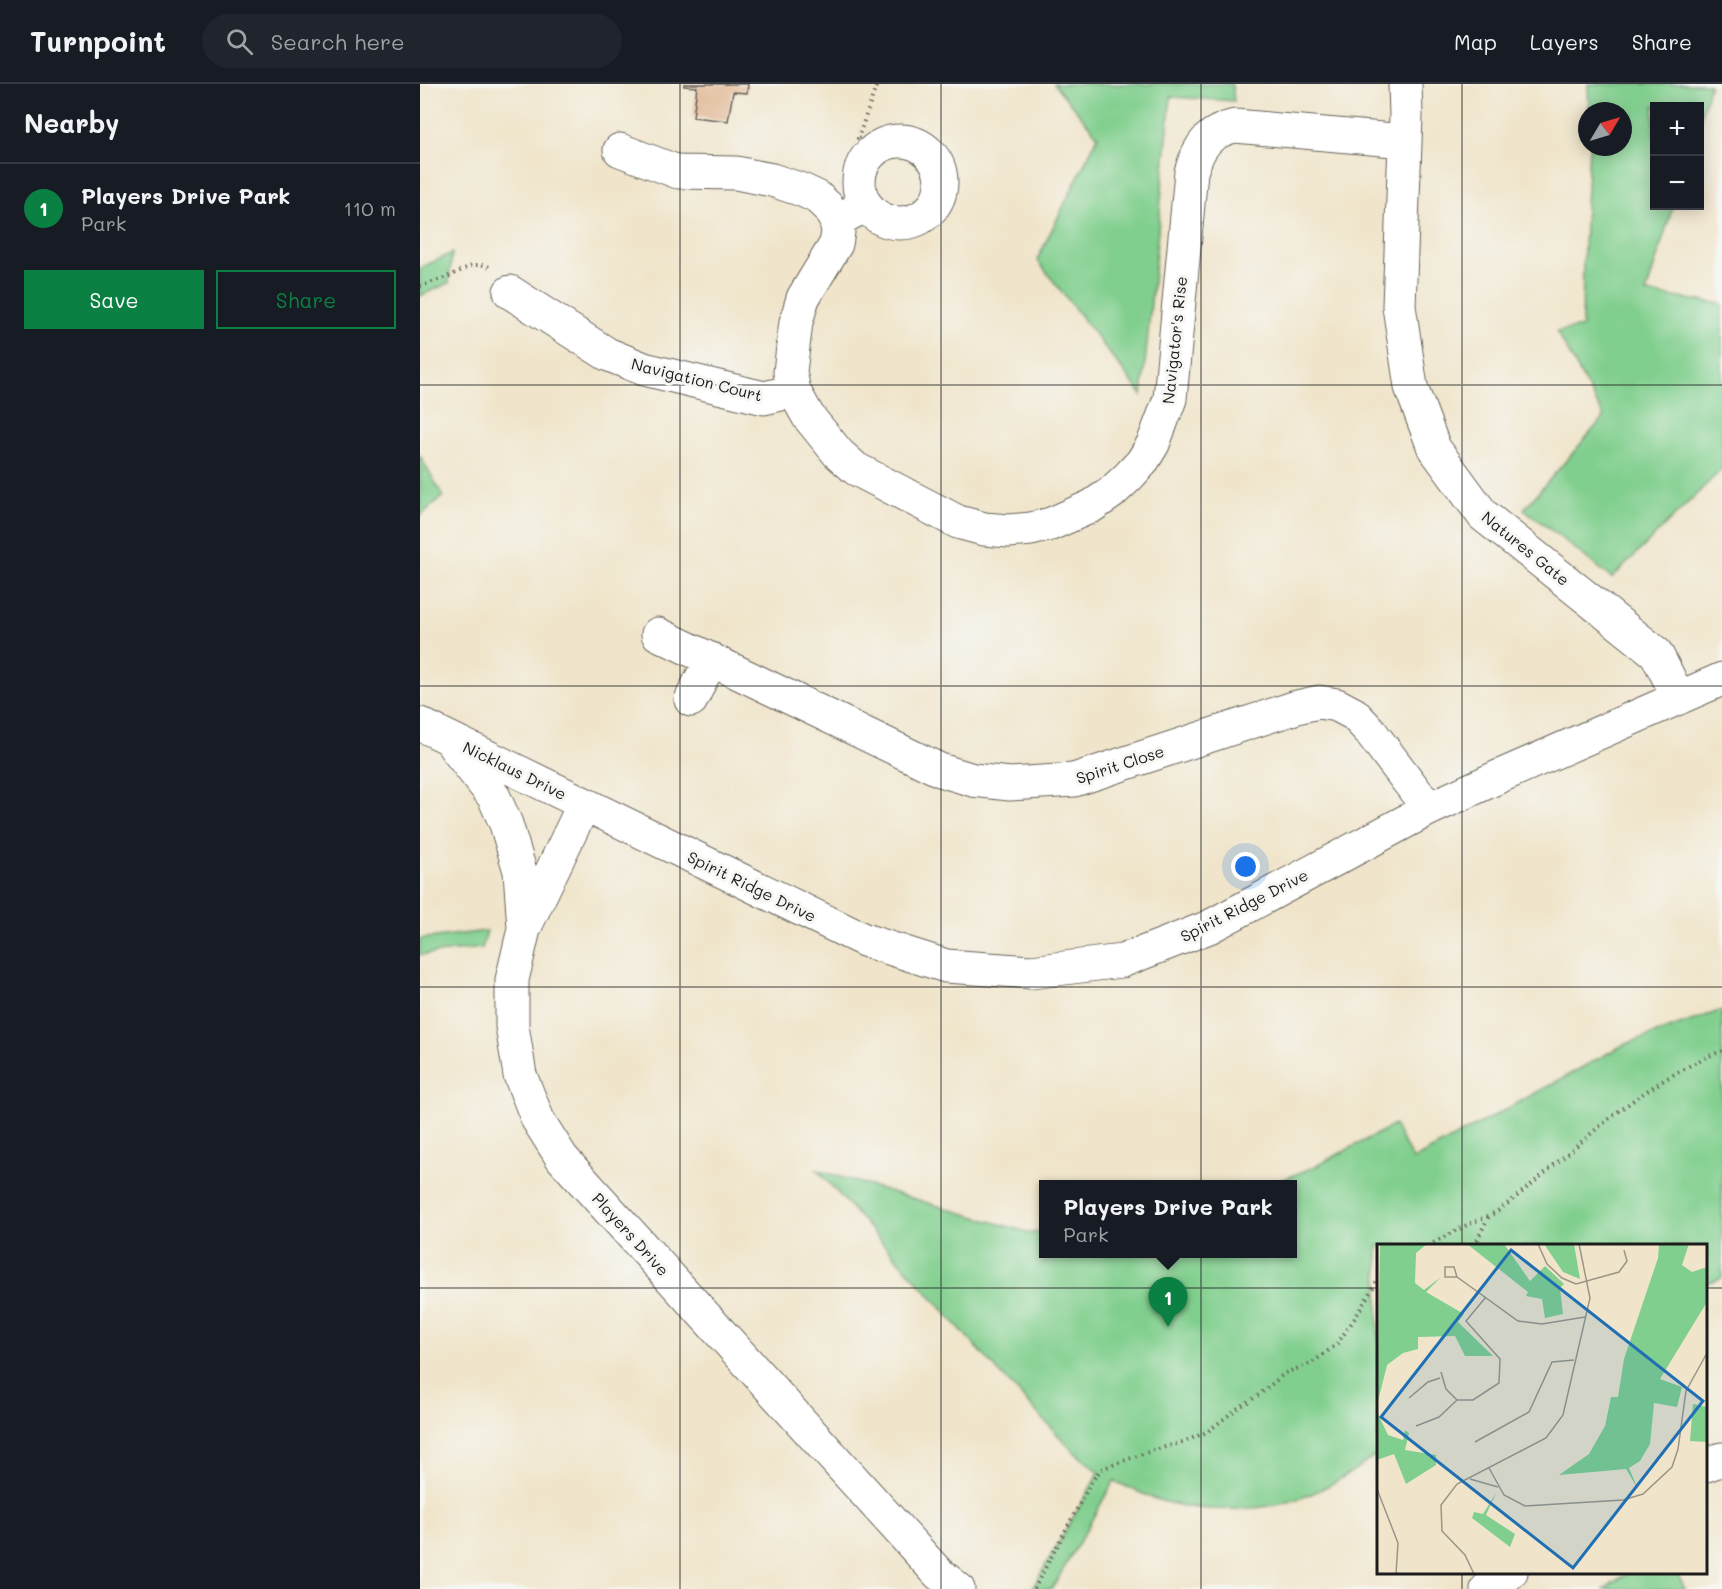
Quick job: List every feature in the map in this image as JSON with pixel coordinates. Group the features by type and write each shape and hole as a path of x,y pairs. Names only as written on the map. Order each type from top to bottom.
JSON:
{"street":[{"name":"Natures Gate","path":"1406,84 1399,306 1411,387 1434,448 1483,515 1656,653 1679,698"},
{"name":"Navigator's Rise","path":"836,221 838,232 836,244 803,298 796,322 790,372 795,391 808,416 838,453 856,469 958,522 984,529 1009,531 1031,529 1072,516 1111,493 1148,453 1162,423 1170,399 1191,172 1201,147 1210,137 1222,129 1235,126 1405,141"},
{"path":"900,140 915,143 928,151 937,164 941,179 940,194 933,208 921,218 906,222 891,222 877,216 866,205 860,192 859,177 863,163 872,151 885,143 900,140"},
{"path":"620,150 678,172 736,172 772,180 802,190 817,198 828,207 836,221 866,205"},
{"name":"Navigation Court","path":"503,281 607,354 644,369 764,398 795,391"},
{"name":"Spirit Close","path":"658,634 940,770 973,780 1010,784 1074,780 1297,706 1319,702 1337,705 1354,714 1370,730 1429,809"},
{"path":"691,700 711,659"},
{"name":"Spirit Ridge Drive","path":"584,804 864,940 946,966 1031,972 1122,961 1209,927 1429,809 1722,679"},
{"name":"Nicklaus Drive","path":"433,730 584,804"},
{"name":"Nicklaus Drive","path":"433,730 494,796 506,824 520,871 525,929"},
{"name":"Players Drive","path":"584,804 525,929 512,980 512,1026 520,1075 538,1120 562,1158 938,1573 958,1589"},
{"path":"1707,1465 1722,1459"},
{"path":"1487,1589 1508,1574"}],"path":[{"path":"872,151 858,138 877,84"},
{"path":"420,286 473,265 483,265 503,281"},
{"path":"1430,1244 1499,1210 1634,1099 1709,1055 1722,1051"},
{"path":"1476,1244 1490,1214"},
{"path":"1034,1589 1092,1481 1101,1469 1184,1442 1207,1432 1259,1395 1285,1373 1312,1363 1336,1344 1355,1318 1377,1281"}],"green space":[{"path":"1054,84 1232,84 1234,101 1171,97 1142,395 1037,260 1098,136"},
{"path":"1588,84 1710,84 1704,106 1704,102 1650,102 1650,210 1672,210 1646,293 1722,304 1722,469 1612,578 1524,509 1604,417 1557,332 1582,327 1589,156 1632,156 1632,102 1589,102"},
{"path":"452,253 449,283 420,296 420,268"},
{"path":"420,456 443,496 420,516"},
{"path":"487,931 482,948 420,955 420,939"},
{"path":"1722,1010 1722,1278 1707,1283 1707,1244 1377,1244 1377,1455 1337,1481 1311,1494 1275,1505 1255,1508 1213,1509 1173,1504 1114,1481 1052,1589 1032,1589 1099,1472 1073,1451 998,1371 817,1170 1030,1233 1039,1232 1039,1258 1297,1258 1297,1180 1281,1180 1314,1167 1394,1125 1413,1160 1623,1045"},
{"path":"1626,1574 1678,1574 1685,1589 1604,1589"}],"building":[{"path":"684,84 748,84 747,93 733,92 728,121 693,117 697,87 684,86"}],"place":[{"name":"Players Drive Park","path":"1168,1327"}]}
